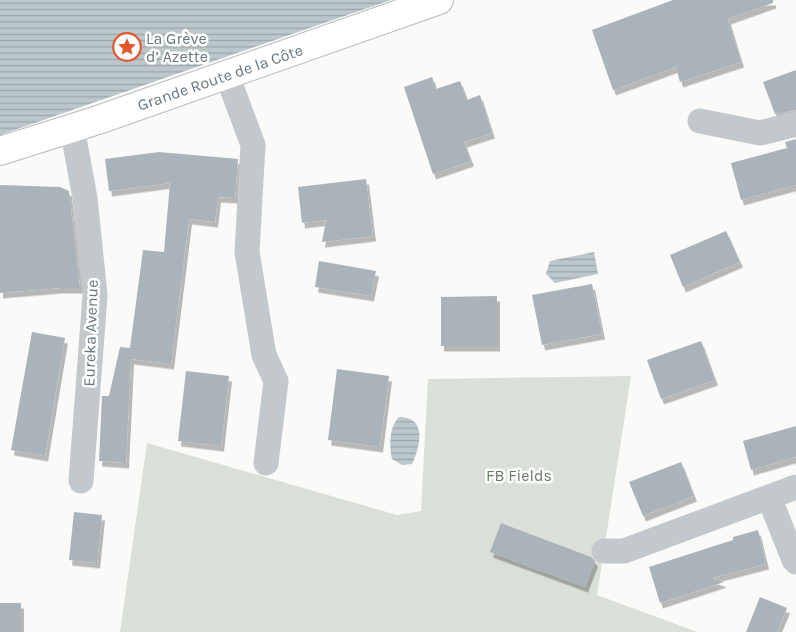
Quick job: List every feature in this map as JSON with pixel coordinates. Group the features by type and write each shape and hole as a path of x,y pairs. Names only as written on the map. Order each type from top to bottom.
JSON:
{"main road":[{"name":"Grande Route de la Côte","path":"0,151 227,75 439,0"}],"street":[{"path":"227,75 253,145 247,252 264,355 276,381 266,463"},
{"path":"700,120 760,133 796,124"},
{"name":"Eureka Avenue","path":"72,127 85,198 95,295 81,481"},
{"path":"604,551 624,551 796,487"},
{"path":"769,497 796,562"}],"green space":[{"name":"FB Fields","path":"631,376 597,595 697,632 120,632 147,443 397,515 421,511 428,379"}],"shaded area":[{"name":"La Grève d’ Azette","path":"0,0 391,0 0,135"},
{"path":"594,252 598,274 555,283 546,274 550,261"},
{"path":"399,417 408,418 418,427 419,442 412,464 402,465 392,459 391,437 393,426"}],"building":[{"path":"673,0 773,0 773,3 728,19 741,62 680,82 676,67 613,90 592,30"},
{"path":"796,70 796,110 775,114 763,82"},
{"path":"432,77 436,89 460,81 467,100 480,95 492,133 464,142 471,161 433,174 404,87"},
{"path":"796,139 796,185 741,200 731,163 787,148 785,142"},
{"path":"159,152 238,159 235,198 218,197 215,222 189,219 171,364 131,359 126,463 99,461 102,396 109,396 120,347 130,348 143,250 164,252 170,183 109,191 105,159"},
{"path":"366,179 373,236 322,242 326,220 302,223 298,187"},
{"path":"0,185 60,187 69,191 80,288 0,293"},
{"path":"726,231 740,262 683,287 670,255"},
{"path":"319,261 376,271 371,296 315,287"},
{"path":"592,284 602,334 542,345 532,295"},
{"path":"497,296 497,346 441,346 441,297"},
{"path":"32,332 65,338 45,456 11,450"},
{"path":"701,341 715,380 661,399 647,360"},
{"path":"337,369 389,376 380,447 328,440"},
{"path":"186,371 229,376 221,446 178,441"},
{"path":"796,426 796,457 751,470 743,441"},
{"path":"681,462 694,496 643,516 629,482"},
{"path":"74,512 102,515 97,563 69,560"},
{"path":"501,523 591,557 595,561 585,587 490,552"},
{"path":"758,530 766,564 712,578 724,582 660,603 649,567"},
{"path":"760,597 787,608 777,632 746,632"},
{"path":"0,603 21,603 21,632 0,632"}],"place":[{"name":"La Grève d’ Azette","path":"127,47"}]}
